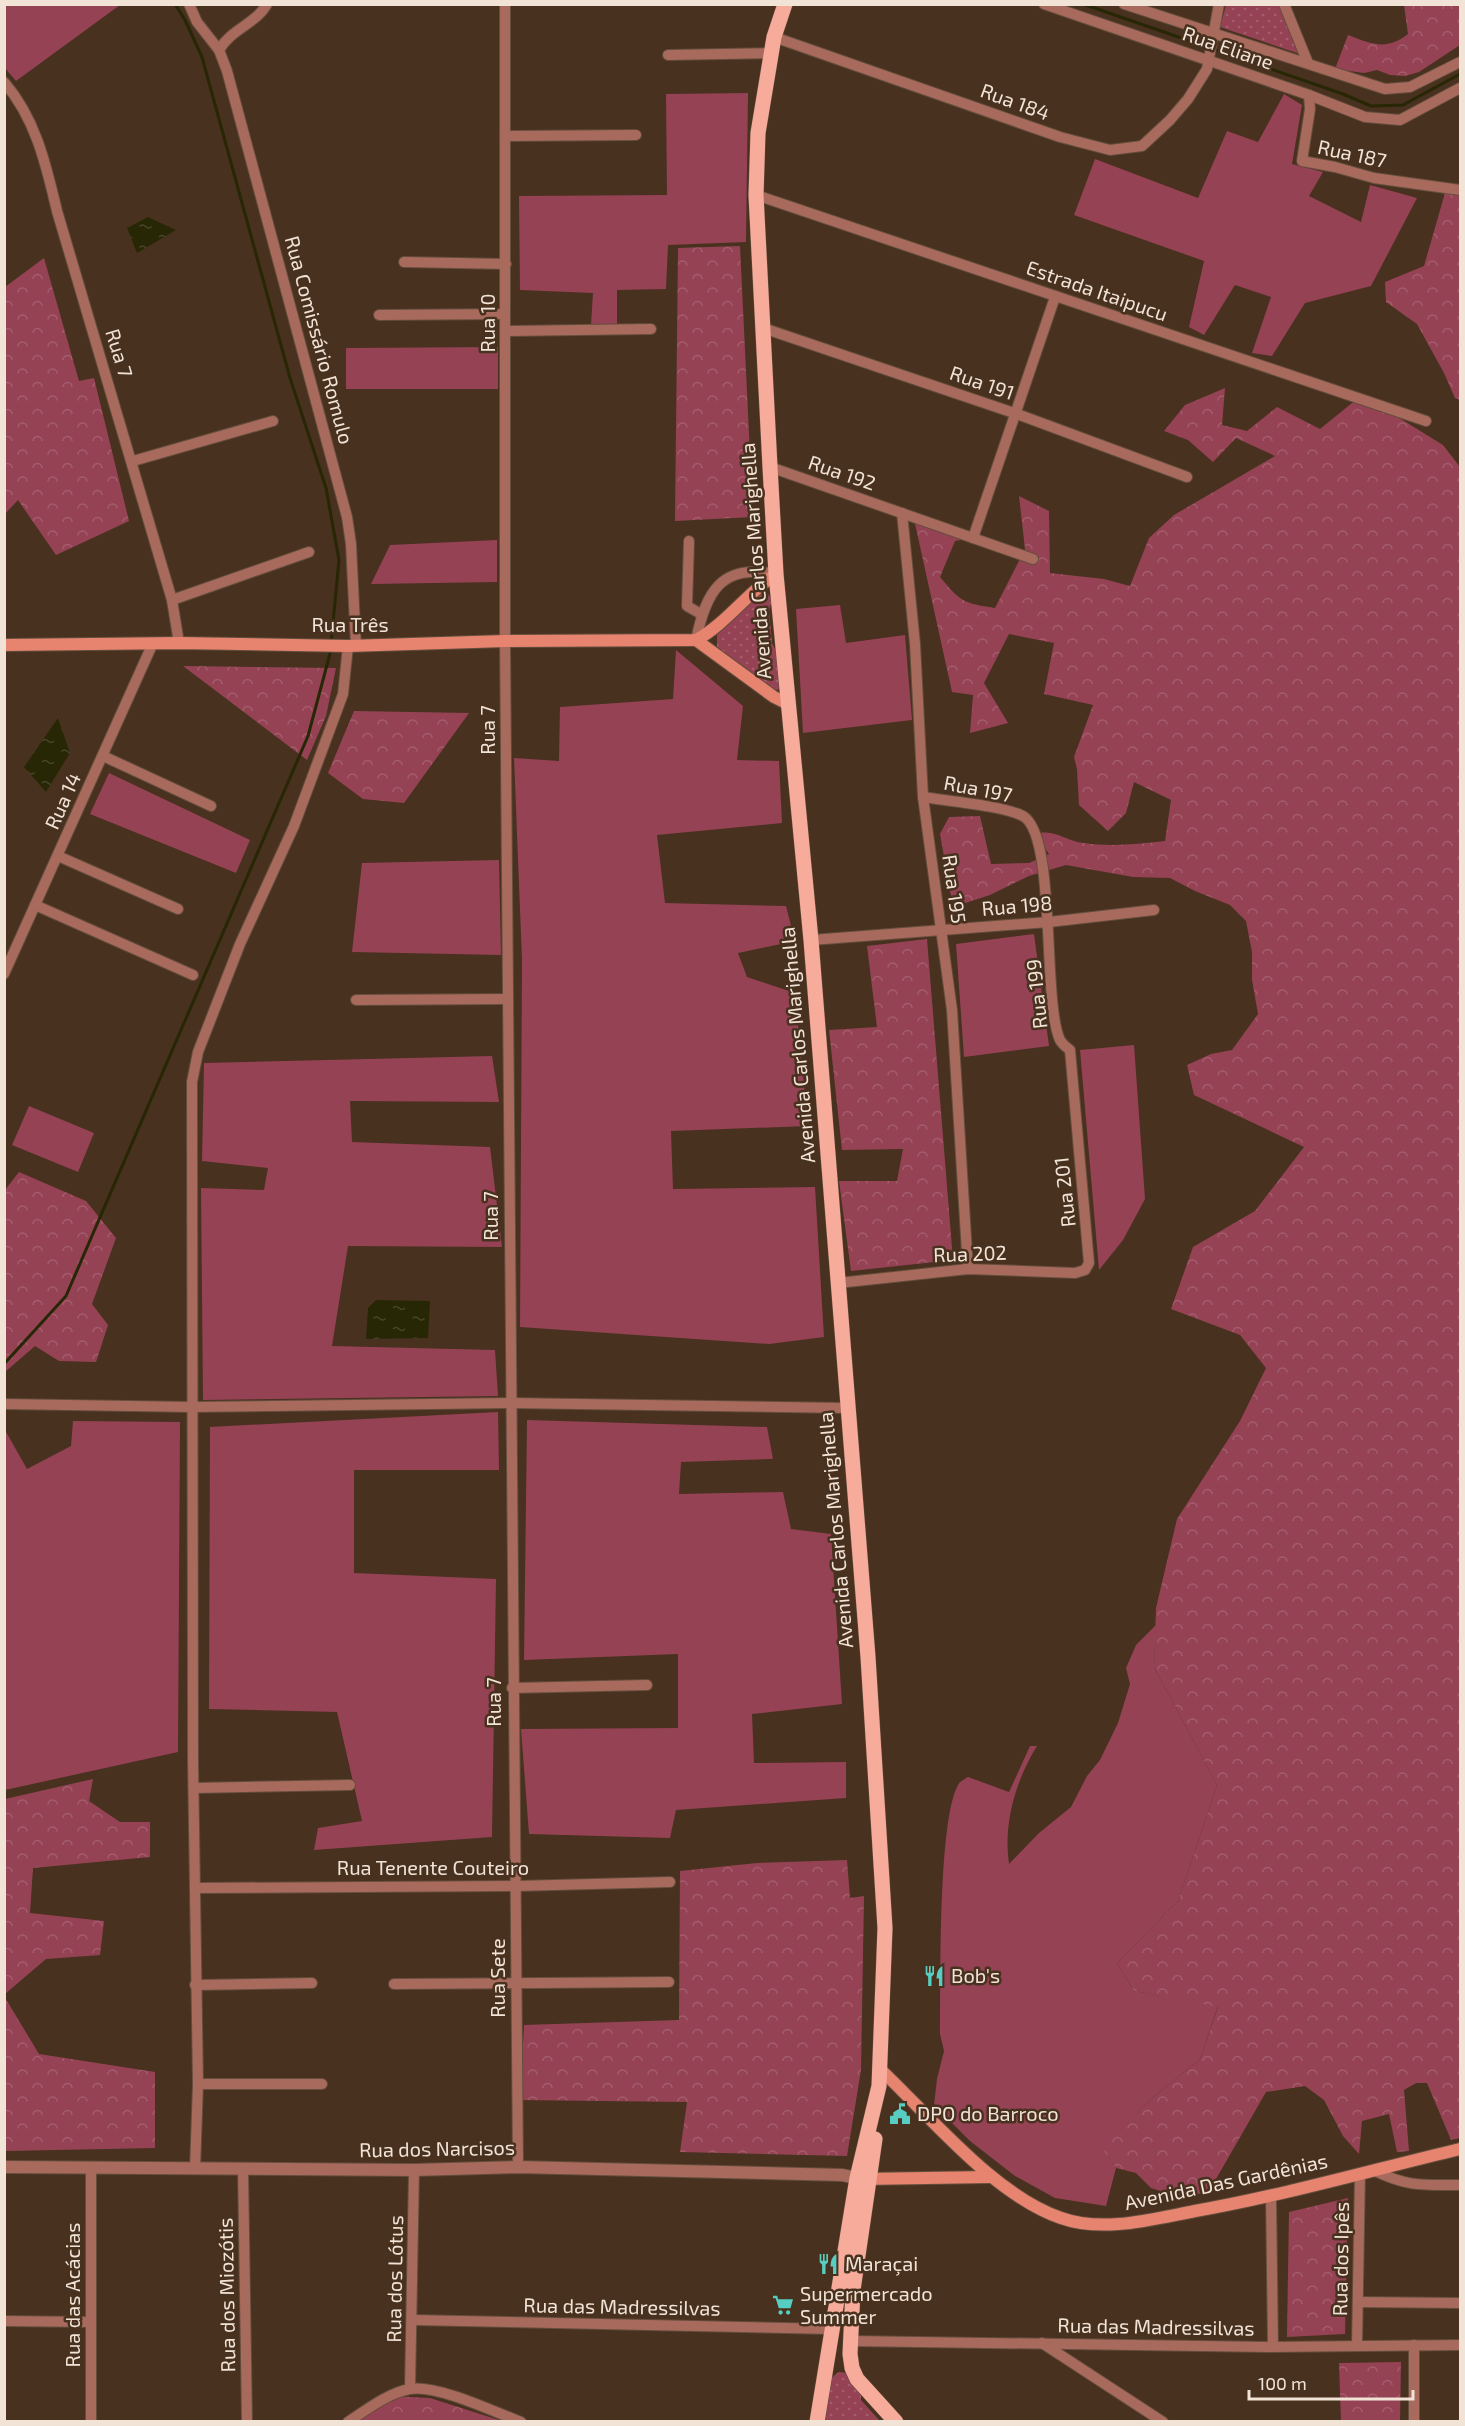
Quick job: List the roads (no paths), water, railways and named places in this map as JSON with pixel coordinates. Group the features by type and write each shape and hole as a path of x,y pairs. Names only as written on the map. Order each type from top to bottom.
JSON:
{"main road":[{"name":"Avenida Carlos Marighella","path":"785,4 774,37 758,133 756,195 770,467 776,574 811,940 868,1657 885,1928 879,2086 863,2179 831,2328 817,2421"},
{"path":"776,574 761,584 709,633 696,640 766,692 788,704"},
{"name":"Rua Três","path":"4,645 179,643 352,646 505,641 696,640"},
{"name":"Avenida Das Gardênias","path":"880,2069 990,2177 1039,2208 1062,2219 1080,2222 1111,2224 1138,2222 1271,2196 1461,2150"},
{"path":"863,2179 990,2177"},
{"name":"Avenida Carlos Marighella","path":"852,2368 853,2290 863,2179"},
{"path":"825,2368 839,2363 852,2368 865,2390 896,2421"}],"street":[{"name":"Rua Comissário Romulo","path":"189,4 202,29 219,50 227,71 347,518 351,544 352,646 343,694 294,826 240,944 198,1052 192,1082 194,1788"},
{"path":"219,50 229,35 254,19 267,4"},
{"name":"Rua 10","path":"505,4 505,641"},
{"name":"Rua Eliane","path":"1044,4 1309,95 1365,117 1400,120 1461,88"},
{"name":"Rua Eliane","path":"1124,4 1385,89 1410,87 1461,62"},
{"name":"Rua 184","path":"774,37 1060,137 1110,150 1142,146 1188,99 1207,69 1212,32 1219,4"},
{"path":"1284,4 1308,63"},
{"path":"668,55 772,53"},
{"name":"Rua 7","path":"4,82 16,96 34,129 133,461 172,600 179,643"},
{"name":"Rua 187","path":"1309,95 1310,109 1302,161 1335,166 1374,178 1461,190"},
{"path":"506,136 636,135"},
{"name":"Estrada Itaipucu","path":"756,195 1426,421"},
{"path":"404,262 506,264"},
{"path":"973,538 1055,297"},
{"path":"380,315 505,314"},
{"name":"Rua 191","path":"764,328 1017,414 1187,477"},
{"path":"506,331 651,329"},
{"path":"133,461 273,421"},
{"name":"Rua 192","path":"770,467 902,513"},
{"path":"902,513 1033,559"},
{"name":"Rua 195","path":"902,513 915,644 923,798 952,1010 968,1269"},
{"path":"689,541 687,606 701,614"},
{"path":"172,600 309,552"},
{"path":"696,640 701,614 710,595 729,578 751,570 776,574"},
{"name":"Rua 7","path":"505,641 513,1790"},
{"name":"Rua 14","path":"4,974 153,643"},
{"path":"103,756 212,806"},
{"name":"Rua 197","path":"923,798 998,810 1023,816 1029,821 1035,831 1039,849 1049,922"},
{"path":"58,856 178,909"},
{"path":"35,905 194,975"},
{"name":"Rua 198","path":"811,940 1049,922 1154,910"},
{"name":"Rua 199","path":"1049,922 1055,1020 1061,1042 1070,1050 1077,1129"},
{"path":"356,1000 507,999"},
{"name":"Rua 201","path":"1077,1129 1088,1252"},
{"name":"Rua 202","path":"838,1283 968,1269 1075,1273 1085,1270 1089,1263 1088,1252"},
{"path":"4,1404 192,1407 510,1403 847,1408"},
{"path":"512,1688 647,1685"},
{"path":"195,2169 198,2084 194,1788 350,1785"},
{"name":"Rua Sete","path":"513,1790 518,2167"},
{"name":"Rua Tenente Couteiro","path":"196,1888 516,1886 670,1882"},
{"path":"394,1984 516,1985 669,1982"},
{"path":"195,1985 312,1983"},
{"path":"198,2084 322,2084"},
{"name":"Rua dos Narcisos","path":"4,2167 414,2170 518,2167 842,2175 863,2179"},
{"name":"Rua das Acácias","path":"91,2421 92,2168"},
{"name":"Rua dos Miozótis","path":"243,2169 247,2421"},
{"name":"Rua dos Lótus","path":"410,2389 414,2170"},
{"path":"1366,2172 1410,2184 1461,2185"},
{"name":"Rua dos Ipês","path":"1357,2345 1366,2172"},
{"path":"1271,2196 1273,2347"},
{"path":"1358,2302 1461,2303"},
{"name":"Rua das Madressilvas","path":"413,2320 831,2328"},
{"path":"4,2321 91,2322"},
{"name":"Rua das Madressilvas","path":"851,2341 1273,2347 1461,2345"},
{"path":"1041,2342 1163,2421"},
{"path":"1414,2345 1414,2421"},
{"path":"348,2421 374,2405 410,2389 452,2395 521,2421"}],"water":[{"path":"148,217 176,230 137,253 127,228"},
{"path":"58,718 70,753 46,792 24,767"},
{"path":"376,1300 430,1301 428,1338 366,1339 368,1308"}],"waterway":[{"path":"175,4 202,57 290,378 326,488 339,560 331,644"},
{"path":"1083,4 1343,94 1371,106 1403,105 1460,74"},
{"path":"4,1364 66,1296 308,736 331,650"}],"place":[{"name":"Bob's","path":"934,1976"},
{"name":"DPO do Barroco","path":"900,2114"},
{"name":"Maraçai","path":"828,2264"},
{"name":"Supermercado Summer","path":"783,2305"}]}
